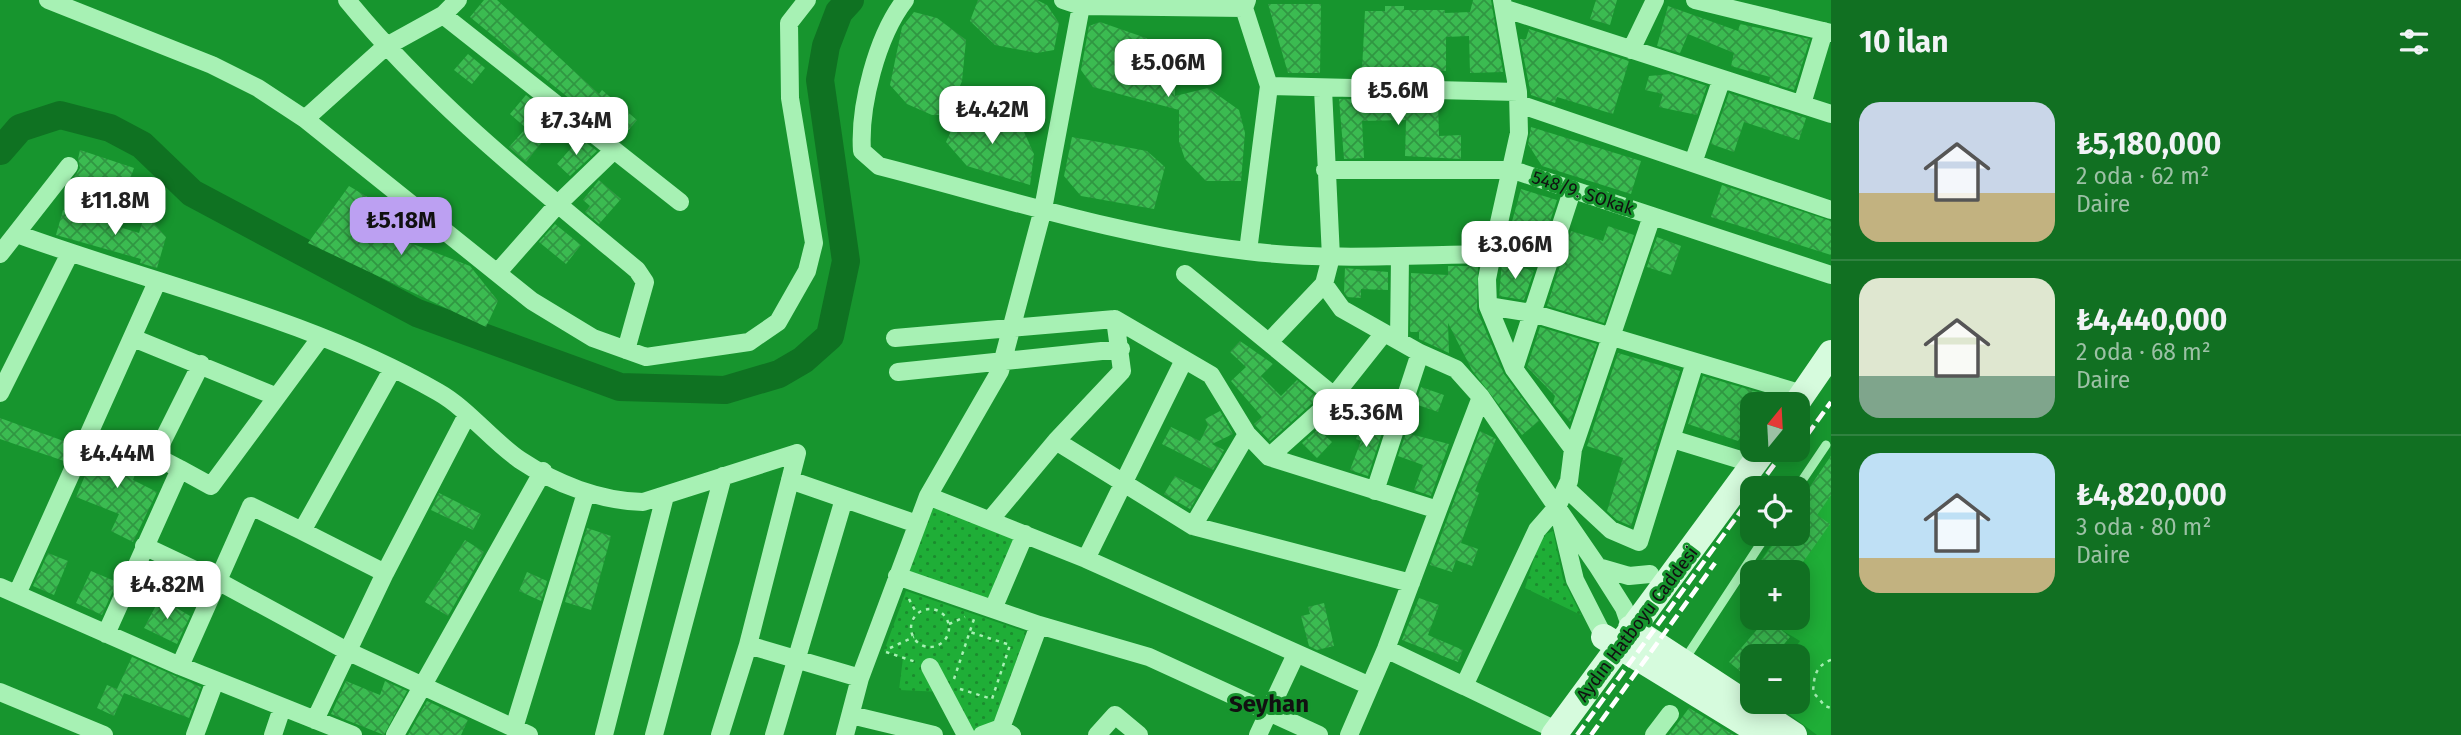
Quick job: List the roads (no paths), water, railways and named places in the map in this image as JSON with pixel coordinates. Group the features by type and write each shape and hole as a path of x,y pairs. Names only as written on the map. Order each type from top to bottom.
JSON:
{"main road":[{"path":"1804,392 1831,353"},
{"name":"Aydın Hatboyu Caddesi","path":"1619,629 1717,517 1756,462"},
{"name":"Aydın Hatboyu Caddesi","path":"1556,733 1650,574 1717,517"},
{"path":"1619,629 1684,661 1794,735"},
{"path":"1619,629 1764,735"}],"street":[{"path":"48,0 212,65 305,118 532,300 593,338 646,356 749,342 778,322 807,271 814,243 790,98 789,23 807,0"},
{"path":"347,0 385,47 489,148 637,270 645,282 626,349"},
{"path":"305,118 385,47 443,15 458,0"},
{"path":"905,0 884,31 860,127 862,151 879,166 1183,242 1248,251 1331,257 1492,254"},
{"path":"1063,0 1081,6 1245,4 1269,86 1248,251"},
{"path":"1631,50 1655,0"},
{"path":"1695,0 1828,32 1802,104"},
{"path":"1573,449 1514,369 1488,306 1487,279 1504,191 1513,170 1520,133 1518,98 1504,4 1721,81 1831,114"},
{"path":"845,735 860,678 901,584 917,524 928,496 1002,363 1043,209 1081,6"},
{"path":"443,15 612,152 680,202"},
{"path":"1693,163 1721,81"},
{"path":"1269,86 1518,98 1693,163 1831,210"},
{"path":"1269,342 1324,284 1331,257 1323,89"},
{"path":"497,273 558,204 612,152"},
{"path":"0,254 69,166"},
{"name":"548/9. SOkak","path":"1325,170 1513,170 1831,275"},
{"path":"1514,369 1572,191"},
{"path":"1464,686 1538,530 1557,507 1566,488 1573,449 1653,216"},
{"path":"17,234 321,337 440,393 520,460 586,493 619,502 643,502 797,453 748,645 720,735"},
{"path":"0,393 70,253"},
{"path":"1269,457 1391,337 1401,256"},
{"path":"1185,274 1334,396"},
{"path":"157,282 133,338 8,591 215,681 353,735"},
{"path":"1324,284 1342,309 1420,353 1456,369 1481,397 1598,567 1619,629"},
{"path":"1488,306 1532,313 1612,336 1779,392"},
{"path":"990,520 1056,441 1122,371 1115,319"},
{"path":"895,338 1115,319 1211,375 1247,434 1269,457 1438,510"},
{"path":"201,364 155,456 211,486 321,337"},
{"path":"133,338 275,396"},
{"path":"898,372 1121,349"},
{"path":"1375,491 1420,353"},
{"path":"1086,559 1184,360"},
{"path":"1566,488 1611,530 1639,542 1695,362"},
{"path":"302,531 392,370"},
{"path":"1349,735 1386,649 1481,397"},
{"path":"315,720 385,573 467,415"},
{"path":"1193,526 1247,434"},
{"path":"1672,439 1740,453"},
{"path":"1056,441 1193,526 1411,583"},
{"path":"106,634 180,469"},
{"path":"395,735 543,471"},
{"path":"654,735 723,476"},
{"path":"790,480 917,524"},
{"path":"144,546 216,580 347,651 521,732 586,493"},
{"path":"604,735 665,496"},
{"path":"928,496 1086,559 1370,686"},
{"path":"774,735 844,499"},
{"path":"180,666 251,506 385,573"},
{"path":"1557,507 1575,580 1619,629"},
{"path":"993,610 1025,534"},
{"path":"1598,567 1629,576 1650,574"},
{"path":"901,584 1149,657 1319,735"},
{"path":"982,735 1007,731 1039,625"},
{"path":"748,645 860,678"},
{"path":"1386,649 1556,733"},
{"path":"1258,735 1296,654"},
{"path":"930,667 966,735"},
{"path":"195,735 215,681"},
{"path":"0,692 70,729 104,735"},
{"path":"273,735 282,708"},
{"path":"1654,735 1670,714"},
{"path":"851,715 934,735"},
{"path":"1097,735 1115,715 1139,735"}],"lane":[{"path":"1805,476 1826,445"},
{"path":"1684,661 1759,546"}],"waterway":[{"path":"0,151 20,128 60,115 110,128 142,145 192,193 417,313 620,387 725,390 779,374 803,360 830,336 846,261 820,80 826,46 839,12 850,0"}],"railway":[{"path":"1810,431 1831,402"},
{"path":"1766,476 1776,462"},
{"path":"1577,735 1740,512"},
{"path":"1591,735 1715,563"}],"district":[{"name":"Seyhan","path":"1269,704"}]}
